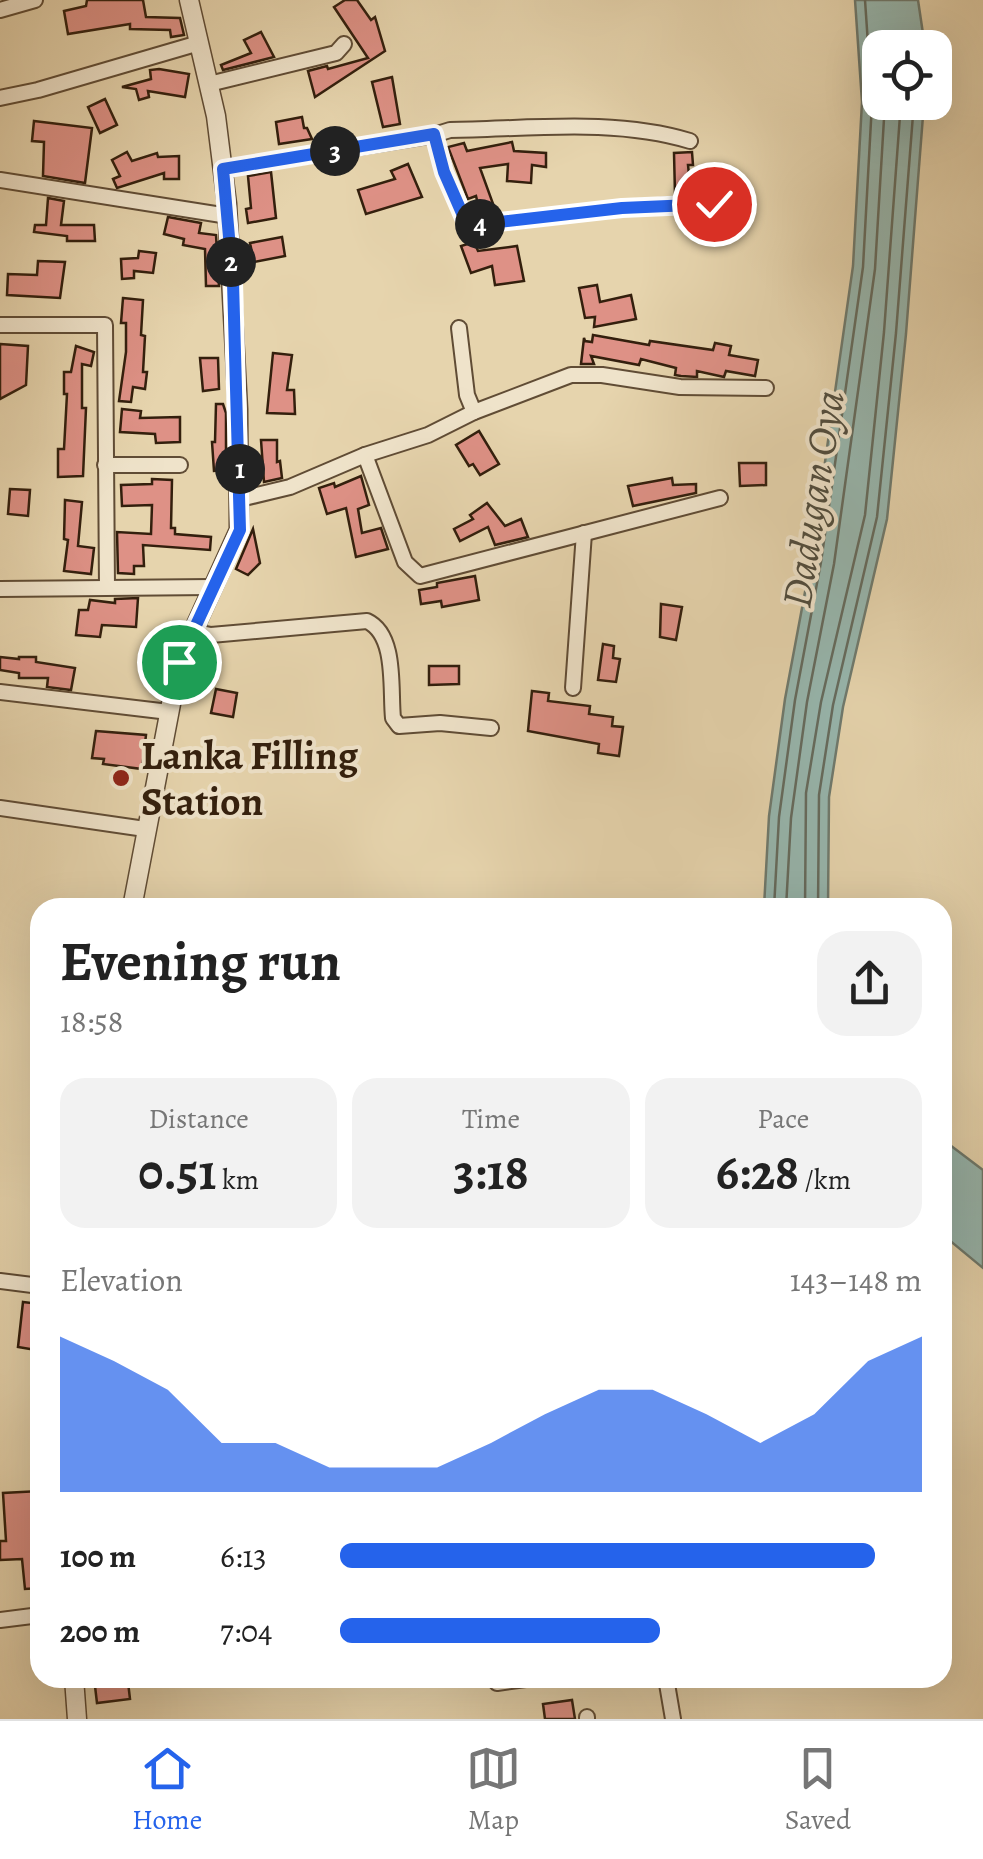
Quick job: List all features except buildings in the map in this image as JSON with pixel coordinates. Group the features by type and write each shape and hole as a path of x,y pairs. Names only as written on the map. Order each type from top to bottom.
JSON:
{"street":[{"path":"0,10 35,0"},
{"path":"134,898 179,662 240,530 228,216 209,84 189,0"},
{"path":"0,98 199,43"},
{"path":"209,84 336,53 344,44"},
{"path":"223,169 450,130 616,128 658,131 690,141"},
{"path":"434,134 444,172 465,220 482,224 622,208 714,204"},
{"path":"0,180 228,216"},
{"path":"0,325 105,325 107,588"},
{"path":"459,328 474,412"},
{"path":"240,498 290,487 366,455 428,435 474,412 571,374 680,387 766,388"},
{"path":"366,455 405,562 420,576 720,498"},
{"path":"105,465 180,465"},
{"path":"573,688 584,533"},
{"path":"0,589 212,587"},
{"path":"191,632 212,636 367,621 376,625 386,640 393,718 399,726 491,728"},
{"path":"0,692 169,712"},
{"path":"0,808 145,828"},
{"path":"0,1282 30,1285"},
{"path":"0,1620 30,1617"},
{"path":"64,1719 77,1718 75,1688"},
{"path":"667,1688 672,1719"}],"water":[{"path":"855,0 918,0 922,30 862,30 862,102"},
{"path":"862,102 862,120 923,120 887,519 843,707 829,797 828,898 764,898 769,816 785,699 811,560 853,266"},
{"path":"952,1147 983,1170 983,1268 952,1242"}],"place":[{"name":"Lanka Filling Station","path":"121,778"}],"route":[{"path":"179,662 240,530 233,282 223,169 434,134 444,172 465,220 482,224 622,208 714,204"}],"water label":[{"name":"Dadugan Oya","path":"812,499"}]}
